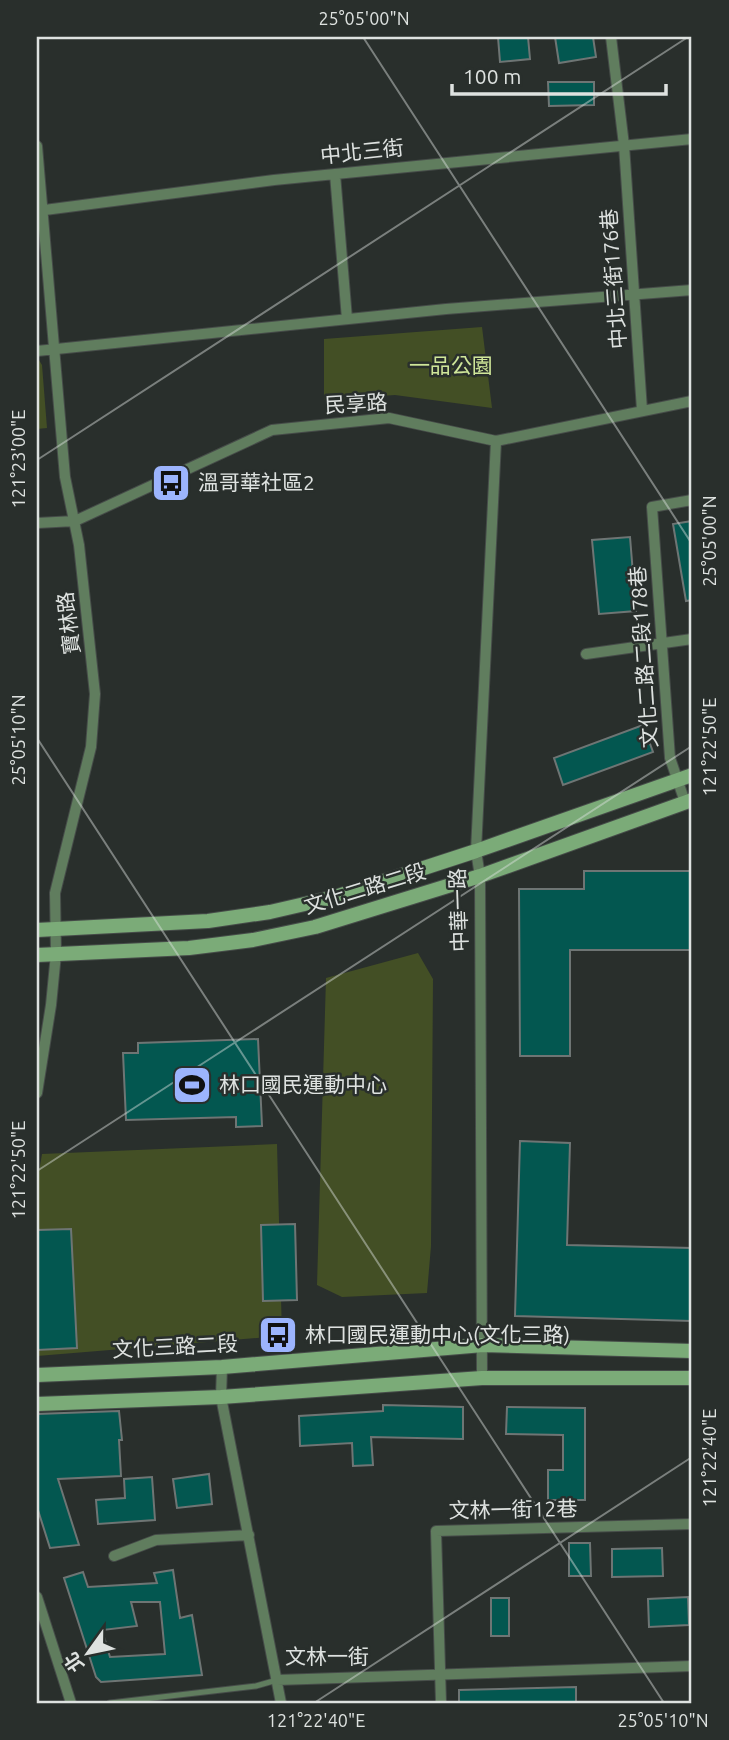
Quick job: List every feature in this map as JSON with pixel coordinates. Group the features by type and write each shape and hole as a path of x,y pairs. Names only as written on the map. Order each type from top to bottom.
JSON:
{"street":[{"name":"中北三街176巷","path":"611,37 624,145 642,410"},
{"name":"中北三街","path":"40,211 335,174 692,139"},
{"name":"寶林路","path":"37,146 40,211 65,477 75,521 95,694 91,747 55,893 56,954 37,1093"},
{"path":"335,174 347,319"},
{"path":"37,351 347,319 692,290"},
{"name":"民享路","path":"37,523 75,521 272,430 389,418 496,442 692,401"},
{"name":"中華一路","path":"482,1378 480,876 476,851 496,442"},
{"name":"文化二路二段178巷","path":"689,801 677,780 670,758 652,507 692,500"},
{"path":"586,654 692,639"},
{"name":"文化二路二段","path":"37,930 208,920 270,912 335,897 692,775"},
{"name":"文化二路二段","path":"37,955 189,948 253,940 315,927 480,876 689,801"},
{"name":"文化三路二段","path":"37,1375 222,1367 483,1345 692,1351"},
{"name":"文林一街","path":"222,1367 221,1397 277,1680 692,1666"},
{"path":"37,1404 221,1397 482,1378 692,1378"},
{"name":"文林一街12巷","path":"440,1675 436,1531 692,1524"},
{"path":"114,1556 156,1539 248,1535"},
{"path":"37,1597 71,1703"},
{"path":"440,1675 441,1703"},
{"path":"277,1680 281,1703"}],"lane":[{"path":"110,1703 256,1686 277,1680"}],"green space":[{"name":"一品公園","path":"482,327 492,408 395,395 324,400 324,339"},
{"path":"37,357 42,365 47,428 37,429"},
{"path":"418,953 433,979 431,1246 427,1293 342,1297 317,1285 326,978"},
{"path":"277,1144 282,1336 37,1356 37,1184 42,1154"}],"building":[{"path":"498,37 528,37 530,59 500,62"},
{"path":"555,37 593,37 596,57 559,63"},
{"path":"548,82 594,82 594,105 549,106"},
{"path":"692,521 692,600 686,601 673,524"},
{"path":"630,537 636,611 599,614 592,540"},
{"path":"643,725 653,752 563,785 554,758"},
{"path":"584,871 692,871 692,950 570,950 570,1056 520,1056 519,889 584,889"},
{"name":"林口國民運動中心","path":"258,1039 262,1126 236,1127 236,1117 126,1120 123,1053 138,1053 138,1043"},
{"path":"520,1141 570,1143 567,1245 692,1248 692,1321 515,1316"},
{"path":"295,1224 297,1300 263,1301 261,1225"},
{"path":"71,1229 77,1348 37,1350 37,1230"},
{"path":"383,1405 463,1407 463,1439 371,1437 373,1465 353,1466 352,1443 300,1446 299,1416 383,1411"},
{"path":"507,1407 585,1408 585,1500 548,1500 548,1470 563,1470 563,1435 506,1434"},
{"path":"119,1411 122,1440 119,1440 121,1476 58,1479 79,1545 50,1548 37,1507 37,1414"},
{"path":"209,1474 212,1504 177,1508 173,1479"},
{"path":"152,1477 155,1520 98,1524 96,1500 125,1498 124,1479"},
{"path":"569,1543 590,1543 591,1576 569,1576"},
{"path":"662,1548 663,1576 612,1577 612,1549"},
{"path":"173,1570 180,1618 192,1615 202,1675 101,1682 96,1677 64,1578 83,1572 88,1587 157,1583 154,1573","holes":["131,1602 160,1602 165,1654 110,1657 102,1630 137,1626"]},
{"path":"688,1597 689,1625 649,1627 648,1599"},
{"path":"491,1598 509,1598 509,1636 491,1636"},
{"path":"576,1687 576,1703 459,1703 459,1690"}],"place":[{"name":"溫哥華社區2","path":"171,483"},
{"name":"林口國民運動中心","path":"192,1085"},
{"name":"林口國民運動中心(文化三路)","path":"278,1335"}]}
